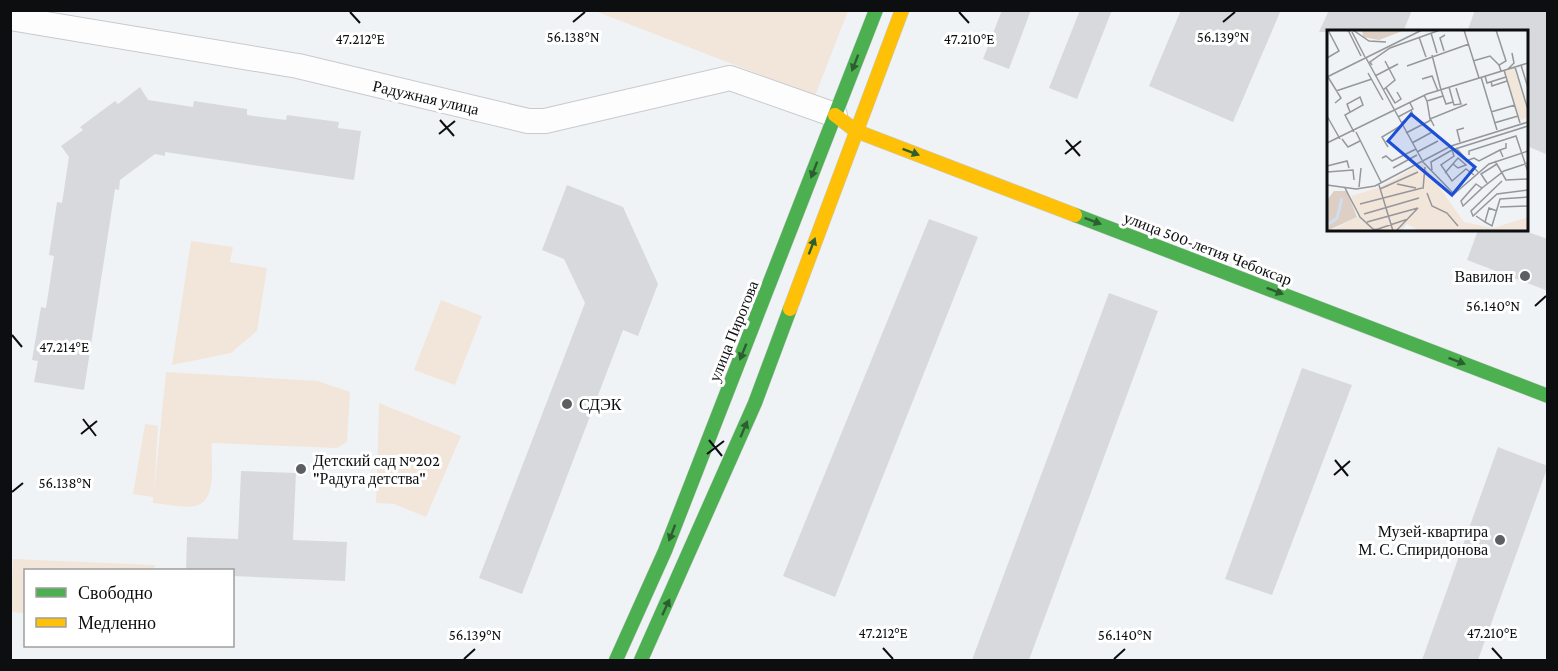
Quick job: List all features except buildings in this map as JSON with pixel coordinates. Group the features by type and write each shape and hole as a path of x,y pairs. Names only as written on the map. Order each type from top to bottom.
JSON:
{"main road":[{"name":"улица Пирогова","path":"615,660 665,552 876,10"},
{"path":"641,660 755,403 856,131 868,113 902,10"},
{"path":"835,115 868,113"},
{"name":"улица 500-летия Чебоксар","path":"835,115 856,131 1201,257 1400,334 1548,396"}],"street":[{"name":"Радужная улица","path":"10,18 298,66 528,121 545,121 730,78 835,115"}],"shaded area":[{"path":"595,11 848,11 815,96"},
{"path":"191,241 233,247 230,262 267,268 257,331 231,353 172,365"},
{"path":"441,300 482,316 455,385 414,370"},
{"path":"166,372 318,381 350,392 347,442 337,448 212,443 212,479 203,503 185,507 153,503 153,497 133,494 145,424 158,426 154,493"},
{"path":"379,403 461,436 426,517 394,504 376,503"},
{"path":"13,559 155,565 154,569 24,569 24,613 11,612"}],"traffic: fast":[{"path":"616,660 665,551 876,10"},
{"path":"1075,215 1548,396"},
{"path":"641,660 755,403 790,309"}],"traffic: slow":[{"path":"790,309 902,10"},
{"path":"835,115 856,131 1075,215"}],"place":[{"name":"Вавилон","path":"1525,276"},
{"name":"СДЭК","path":"567,404"},
{"name":"Детский сад №202 \"Радуга детства\"","path":"301,469"},
{"name":"Музей-квартира М. С. Спиридонова","path":"1500,540"}]}
